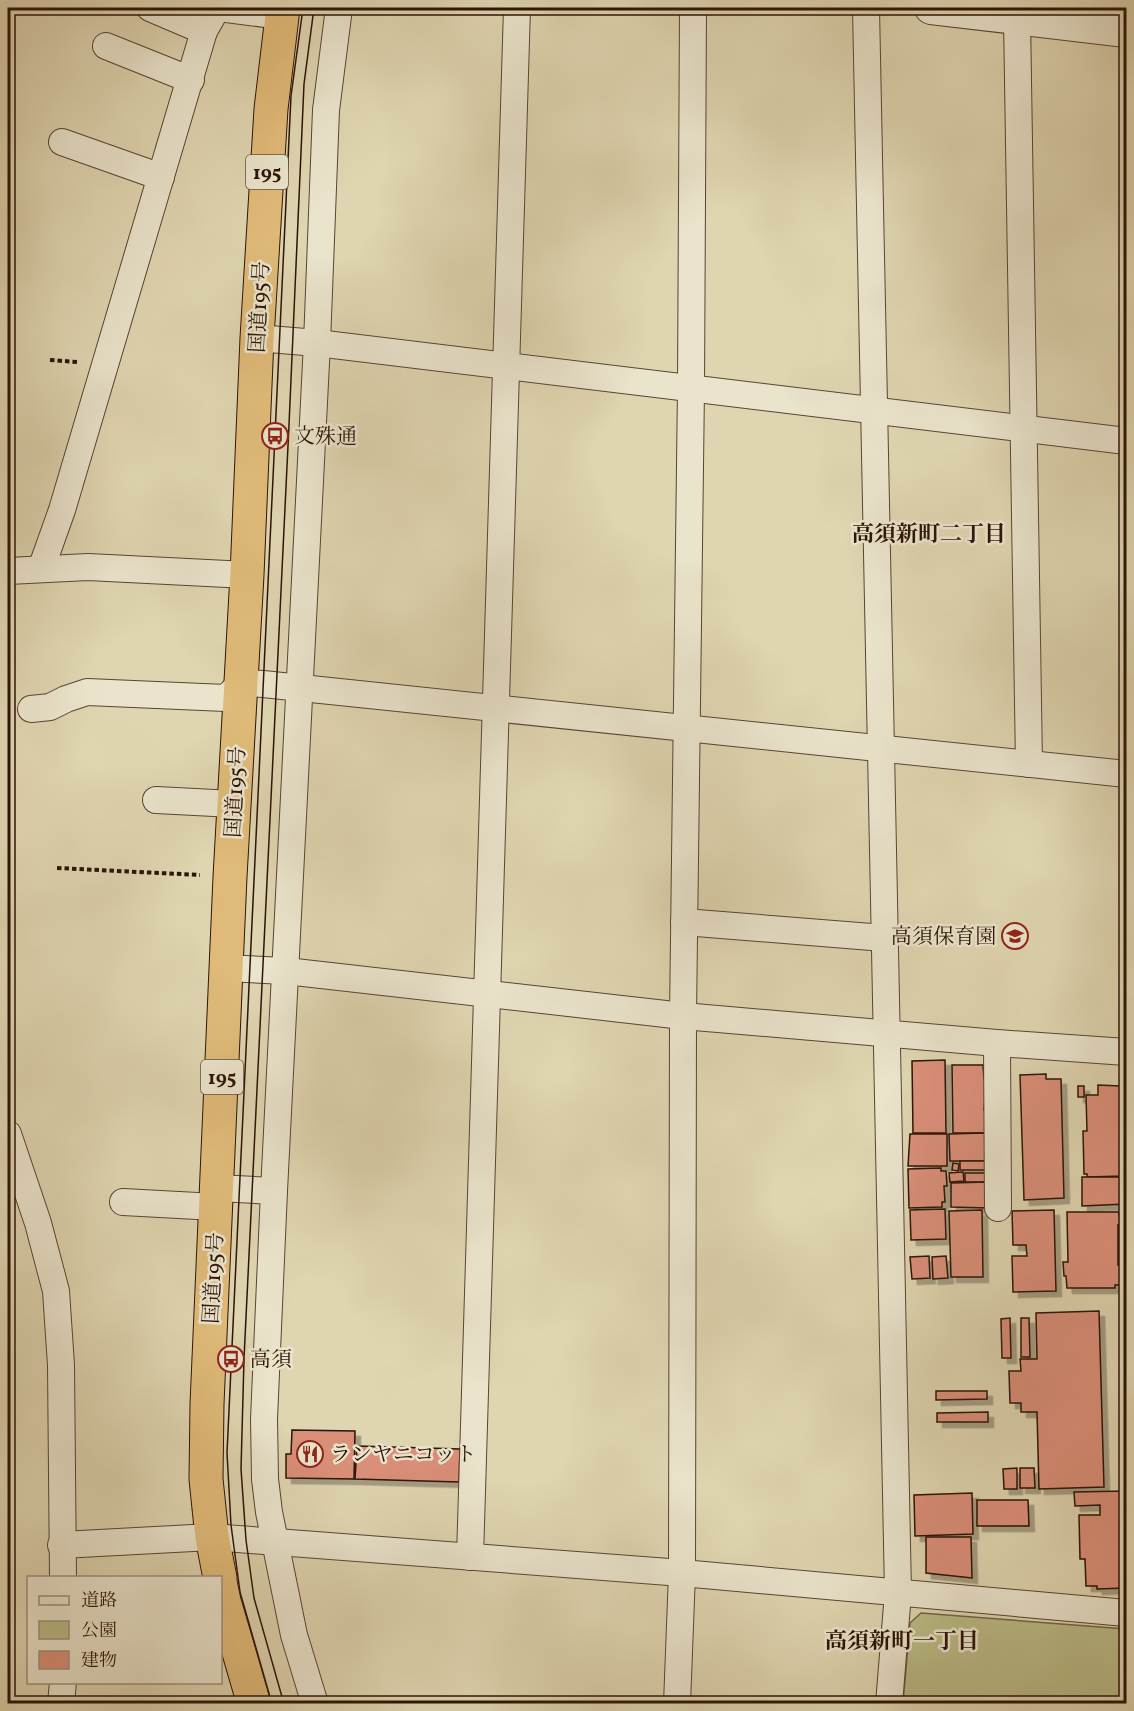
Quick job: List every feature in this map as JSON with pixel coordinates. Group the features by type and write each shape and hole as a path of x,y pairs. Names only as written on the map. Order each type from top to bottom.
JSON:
{"highway":[{"name":"国道195号","path":"220,1576 212,1537 206,1479 207,1404 257,338 271,109 282,12"},
{"path":"222,1592 254,1704"}],"street":[{"path":"150,8 204,31"},
{"path":"41,569 62,510 204,31 218,8 282,12"},
{"path":"315,1704 294,1635 276,1542 265,1479 264,1419 317,343 326,110 339,8"},
{"path":"470,1557 517,8"},
{"path":"677,1704 682,1573 683,1016 693,8"},
{"path":"866,8 898,1593 889,1704"},
{"path":"931,8 1126,31"},
{"path":"1017,18 1029,764"},
{"path":"106,46 191,80"},
{"path":"62,142 161,177"},
{"path":"257,338 317,343 1126,441"},
{"path":"8,571 88,567 247,575"},
{"path":"31,708 50,707 87,692 226,698 240,683 300,687 1126,774"},
{"path":"156,800 234,804"},
{"path":"684,922 884,938"},
{"path":"226,968 286,971 683,1016 1126,1052"},
{"path":"997,1043 998,1208"},
{"path":"8,1134 38,1223 56,1291 61,1365 63,1576"},
{"path":"123,1202 217,1198 274,1191"},
{"path":"61,1545 212,1537 682,1573 1126,1613"},
{"path":"61,1704 63,1684"}],"path":[{"path":"57,868 230,877"}],"green space":[{"path":"921,1613 1126,1629 1126,1703 903,1703 910,1623"}],"building":[{"path":"945,1060 946,1133 913,1133 912,1061"},
{"path":"952,1065 983,1065 984,1079 987,1080 984,1110 987,1110 988,1133 953,1133"},
{"path":"1121,1069 1126,1069 1126,1081 1121,1081"},
{"path":"1046,1074 1046,1079 1061,1079 1064,1198 1024,1200 1020,1075"},
{"path":"1098,1085 1120,1086 1120,1093 1126,1093 1126,1174 1123,1176 1087,1177 1087,1174 1084,1174 1083,1131 1087,1131 1086,1095 1098,1095"},
{"path":"1078,1086 1084,1086 1084,1097 1078,1097"},
{"path":"985,1133 985,1161 950,1161 949,1134"},
{"path":"910,1134 947,1134 947,1166 908,1166"},
{"path":"960,1161 985,1161 985,1170 960,1170"},
{"path":"953,1163 959,1164 958,1171 952,1170"},
{"path":"941,1168 941,1171 946,1171 947,1186 944,1186 945,1202 942,1202 942,1207 909,1208 908,1169"},
{"path":"963,1172 964,1181 950,1182 949,1173"},
{"path":"965,1173 986,1173 986,1182 965,1182"},
{"path":"1082,1177 1126,1177 1126,1204 1082,1206"},
{"path":"988,1182 989,1208 951,1207 951,1183"},
{"path":"945,1209 946,1239 911,1240 910,1210"},
{"path":"982,1210 983,1277 951,1277 949,1211"},
{"path":"1054,1210 1056,1291 1013,1292 1012,1256 1027,1256 1026,1245 1013,1245 1012,1211"},
{"path":"1067,1212 1119,1212 1119,1216 1126,1216 1126,1225 1118,1225 1118,1265 1122,1265 1122,1285 1115,1285 1115,1288 1067,1288 1063,1262 1068,1262"},
{"path":"929,1256 930,1278 912,1279 910,1257"},
{"path":"946,1256 948,1278 933,1279 932,1257"},
{"path":"1099,1311 1104,1487 1039,1489 1037,1412 1021,1412 1021,1403 1010,1403 1009,1371 1021,1371 1020,1359 1037,1359 1036,1313"},
{"path":"1010,1318 1011,1358 1002,1358 1001,1319"},
{"path":"1021,1318 1029,1318 1030,1357 1021,1357"},
{"path":"936,1391 987,1391 987,1399 936,1400"},
{"path":"988,1412 988,1422 937,1422 937,1413"},
{"path":"292,1430 355,1431 354,1479 286,1478 286,1454 291,1454"},
{"path":"357,1446 460,1449 459,1482 355,1479"},
{"path":"1017,1468 1017,1489 1004,1489 1003,1469"},
{"path":"1020,1468 1034,1468 1035,1488 1020,1488"},
{"path":"1126,1491 1126,1588 1097,1589 1097,1586 1086,1586 1085,1559 1080,1559 1079,1515 1100,1515 1100,1505 1075,1506 1074,1492"},
{"path":"972,1493 973,1534 915,1536 914,1495"},
{"path":"977,1500 1028,1500 1029,1526 977,1526"},
{"path":"926,1537 971,1537 972,1578 926,1573"}],"tram line":[{"path":"272,1704 240,1592 231,1525 227,1453 291,96 303,8"},
{"path":"284,1704 254,1598 246,1540 241,1469 244,1359 304,84 314,8"}],"place":[{"name":"文殊通","path":"275,436"},
{"name":"高須保育園","path":"1015,936"},
{"name":"高須","path":"231,1359"},
{"name":"ランヤニコット","path":"310,1454"}],"district":[{"name":"高須新町二丁目","path":"929,533"},
{"name":"高須新町一丁目","path":"902,1640"}]}
